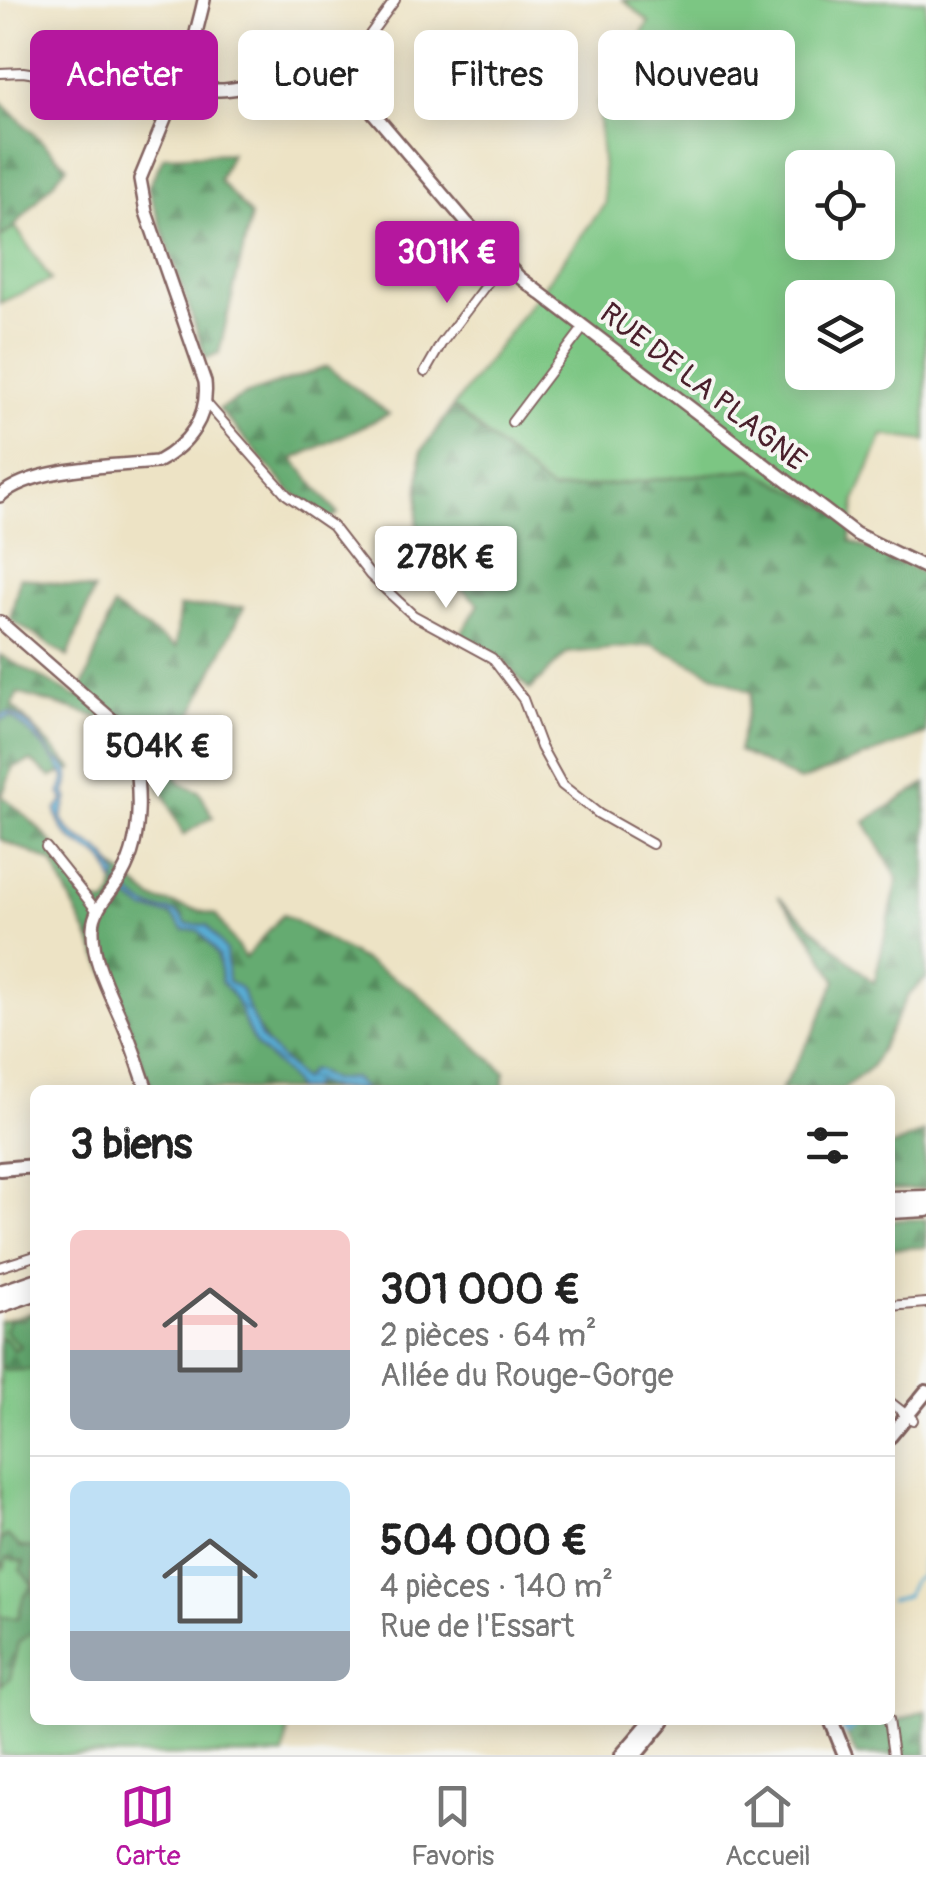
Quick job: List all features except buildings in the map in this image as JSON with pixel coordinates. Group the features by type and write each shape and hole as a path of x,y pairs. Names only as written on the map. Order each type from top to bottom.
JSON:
{"highway":[{"path":"895,1199 926,1198"},
{"path":"895,1211 926,1209"},
{"path":"0,1293 30,1283"},
{"path":"0,1305 30,1295"}],"main road":[{"path":"0,1169 30,1166"},
{"path":"895,1440 926,1392"},
{"path":"895,1432 926,1404"},
{"path":"622,1755 653,1725"},
{"path":"634,1755 654,1725"},
{"path":"824,1725 836,1755"},
{"path":"833,1725 845,1755"}],"street":[{"path":"198,30 204,0"},
{"path":"373,30 395,0"},
{"path":"0,73 30,73"},
{"path":"0,496 11,485 32,476 157,462 193,432 207,404 205,382 141,194 140,178 164,120"},
{"name":"RUE DE LA PLAGNE","path":"380,120 503,262 856,534 926,568"},
{"path":"426,372 503,262"},
{"path":"512,422 584,328"},
{"path":"207,404 287,495 332,526 370,576 413,615 500,666 523,699 541,747 562,785 599,814 652,844"},
{"path":"0,622 132,737 138,817 131,856 93,924 100,971 144,1085"},
{"path":"46,847 97,911"},
{"path":"0,1267 30,1258"},
{"path":"895,1306 926,1303"},
{"path":"895,1406 910,1418"},
{"path":"889,1725 892,1755"}],"green space":[{"path":"623,0 926,0 926,441 883,435 856,499 853,521 752,469 551,491 453,407 605,204 599,120 795,120 795,30 644,30 649,22"},
{"path":"0,101 67,166 0,238"},
{"path":"231,153 219,180 251,216 219,353 206,358 148,187 164,156"},
{"path":"15,226 51,280 0,303 0,238"},
{"path":"327,367 389,414 293,459 338,514 330,519 290,491 219,409 245,395"},
{"path":"453,407 551,491 752,469 853,521 850,541 926,574 926,734 800,781 738,751 752,693 653,645 567,653 530,690 497,655 460,636 479,604 441,571 417,524 421,451"},
{"path":"20,577 94,590 68,657 10,619"},
{"path":"113,607 176,648 179,607 244,607 192,714 191,740 158,745 180,783 199,791 213,817 183,835 134,728 18,693 12,705 73,769 51,777 31,761 13,767 2,796 53,844 92,901 106,904 114,893 114,867 153,899 216,915 245,958 283,914 411,988 505,1072 503,1085 149,1085 124,1010 52,862 0,839 0,655 79,698"},
{"path":"926,783 926,979 908,996 871,1067 848,1085 784,1085 816,1028 836,980 809,934 778,896 874,983 898,879 865,822"},
{"path":"924,1132 926,1189 895,1190 895,1145"},
{"path":"926,1219 926,1247 895,1249 895,1220"},
{"path":"30,1313 30,1725 288,1725 284,1755 0,1755 0,1321"},
{"path":"30,1314 30,1369 6,1371 0,1365 0,1338 5,1338 14,1350 20,1346 5,1331 9,1319 24,1319"},
{"path":"7,1535 20,1547 30,1548 30,1581 21,1570 24,1562 7,1558 4,1568 0,1541"},
{"path":"30,1589 30,1634 18,1643 10,1679 0,1685 0,1617 18,1618"},
{"path":"926,1710 926,1755 856,1755 842,1725 895,1725 895,1722"}],"water":[{"path":"7,713 28,725 66,767 68,798 62,818 74,834 108,859 118,877 114,883 103,860 70,838 61,827 56,810 64,800 60,793 65,777 61,769 12,717 0,720 0,715"},
{"path":"122,883 145,905 175,912 186,924 207,925 226,951 228,981 240,988 262,1039 302,1080 315,1070 331,1080 353,1078 360,1085 293,1085 250,1034 234,998 221,982 216,953 198,930 184,930 171,915 144,910 118,885"}],"waterway":[{"path":"895,1599 906,1596 914,1579 921,1577 922,1559 926,1556"},
{"path":"847,1729 850,1725"}]}
